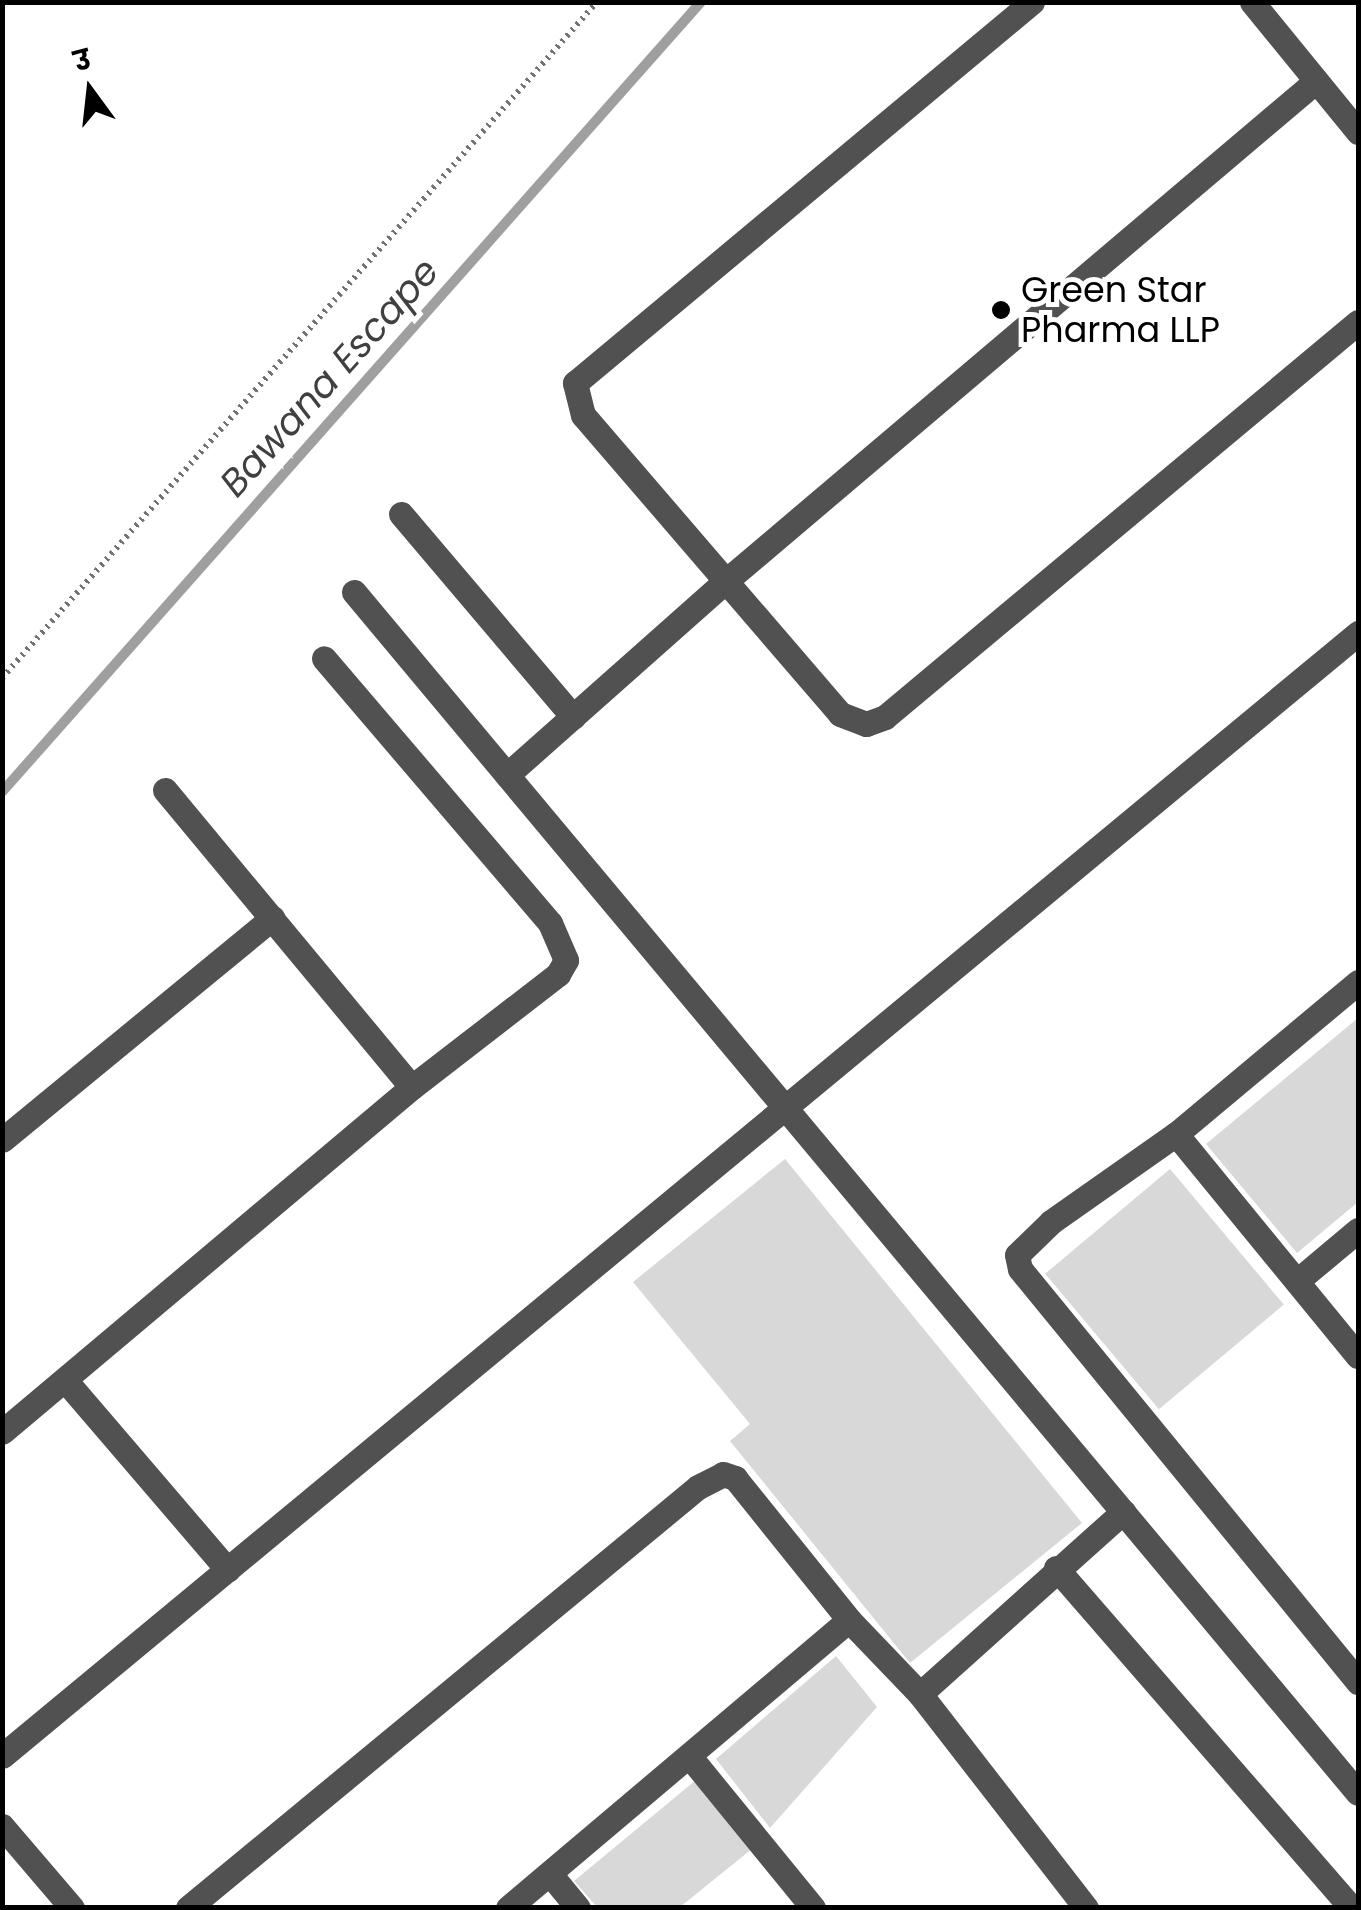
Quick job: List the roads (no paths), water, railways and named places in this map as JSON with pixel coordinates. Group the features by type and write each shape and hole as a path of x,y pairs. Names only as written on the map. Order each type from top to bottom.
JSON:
{"street":[{"path":"1032,2 575,383 584,415 840,714 866,724 885,716 1358,322"},
{"path":"1252,2 1358,132"},
{"path":"507,775 727,580 1316,82"},
{"path":"401,514 573,717"},
{"path":"354,592 1358,1794"},
{"path":"2,1756 1358,633"},
{"path":"2,1432 412,1087 558,974 565,947 324,658"},
{"path":"166,790 412,1087"},
{"path":"2,1140 272,918"},
{"path":"1358,982 1176,1134 1024,1244 1017,1254 1020,1269 1358,1682"},
{"path":"1176,1134 1358,1356"},
{"path":"1297,1281 1358,1230"},
{"path":"64,1380 228,1570"},
{"path":"188,1908 711,1477 735,1478 849,1620 920,1694 1086,1908"},
{"path":"920,1694 1056,1568 1123,1512"},
{"path":"1056,1568 1352,1908"},
{"path":"508,1908 849,1620"},
{"path":"690,1758 813,1908"},
{"path":"2,1826 72,1908"},
{"path":"550,1874 578,1908"}],"waterway":[{"name":"Bawana Escape","path":"2,792 701,2"}],"place":[{"name":"Green Star Pharma LLP","path":"1001,310"}]}
